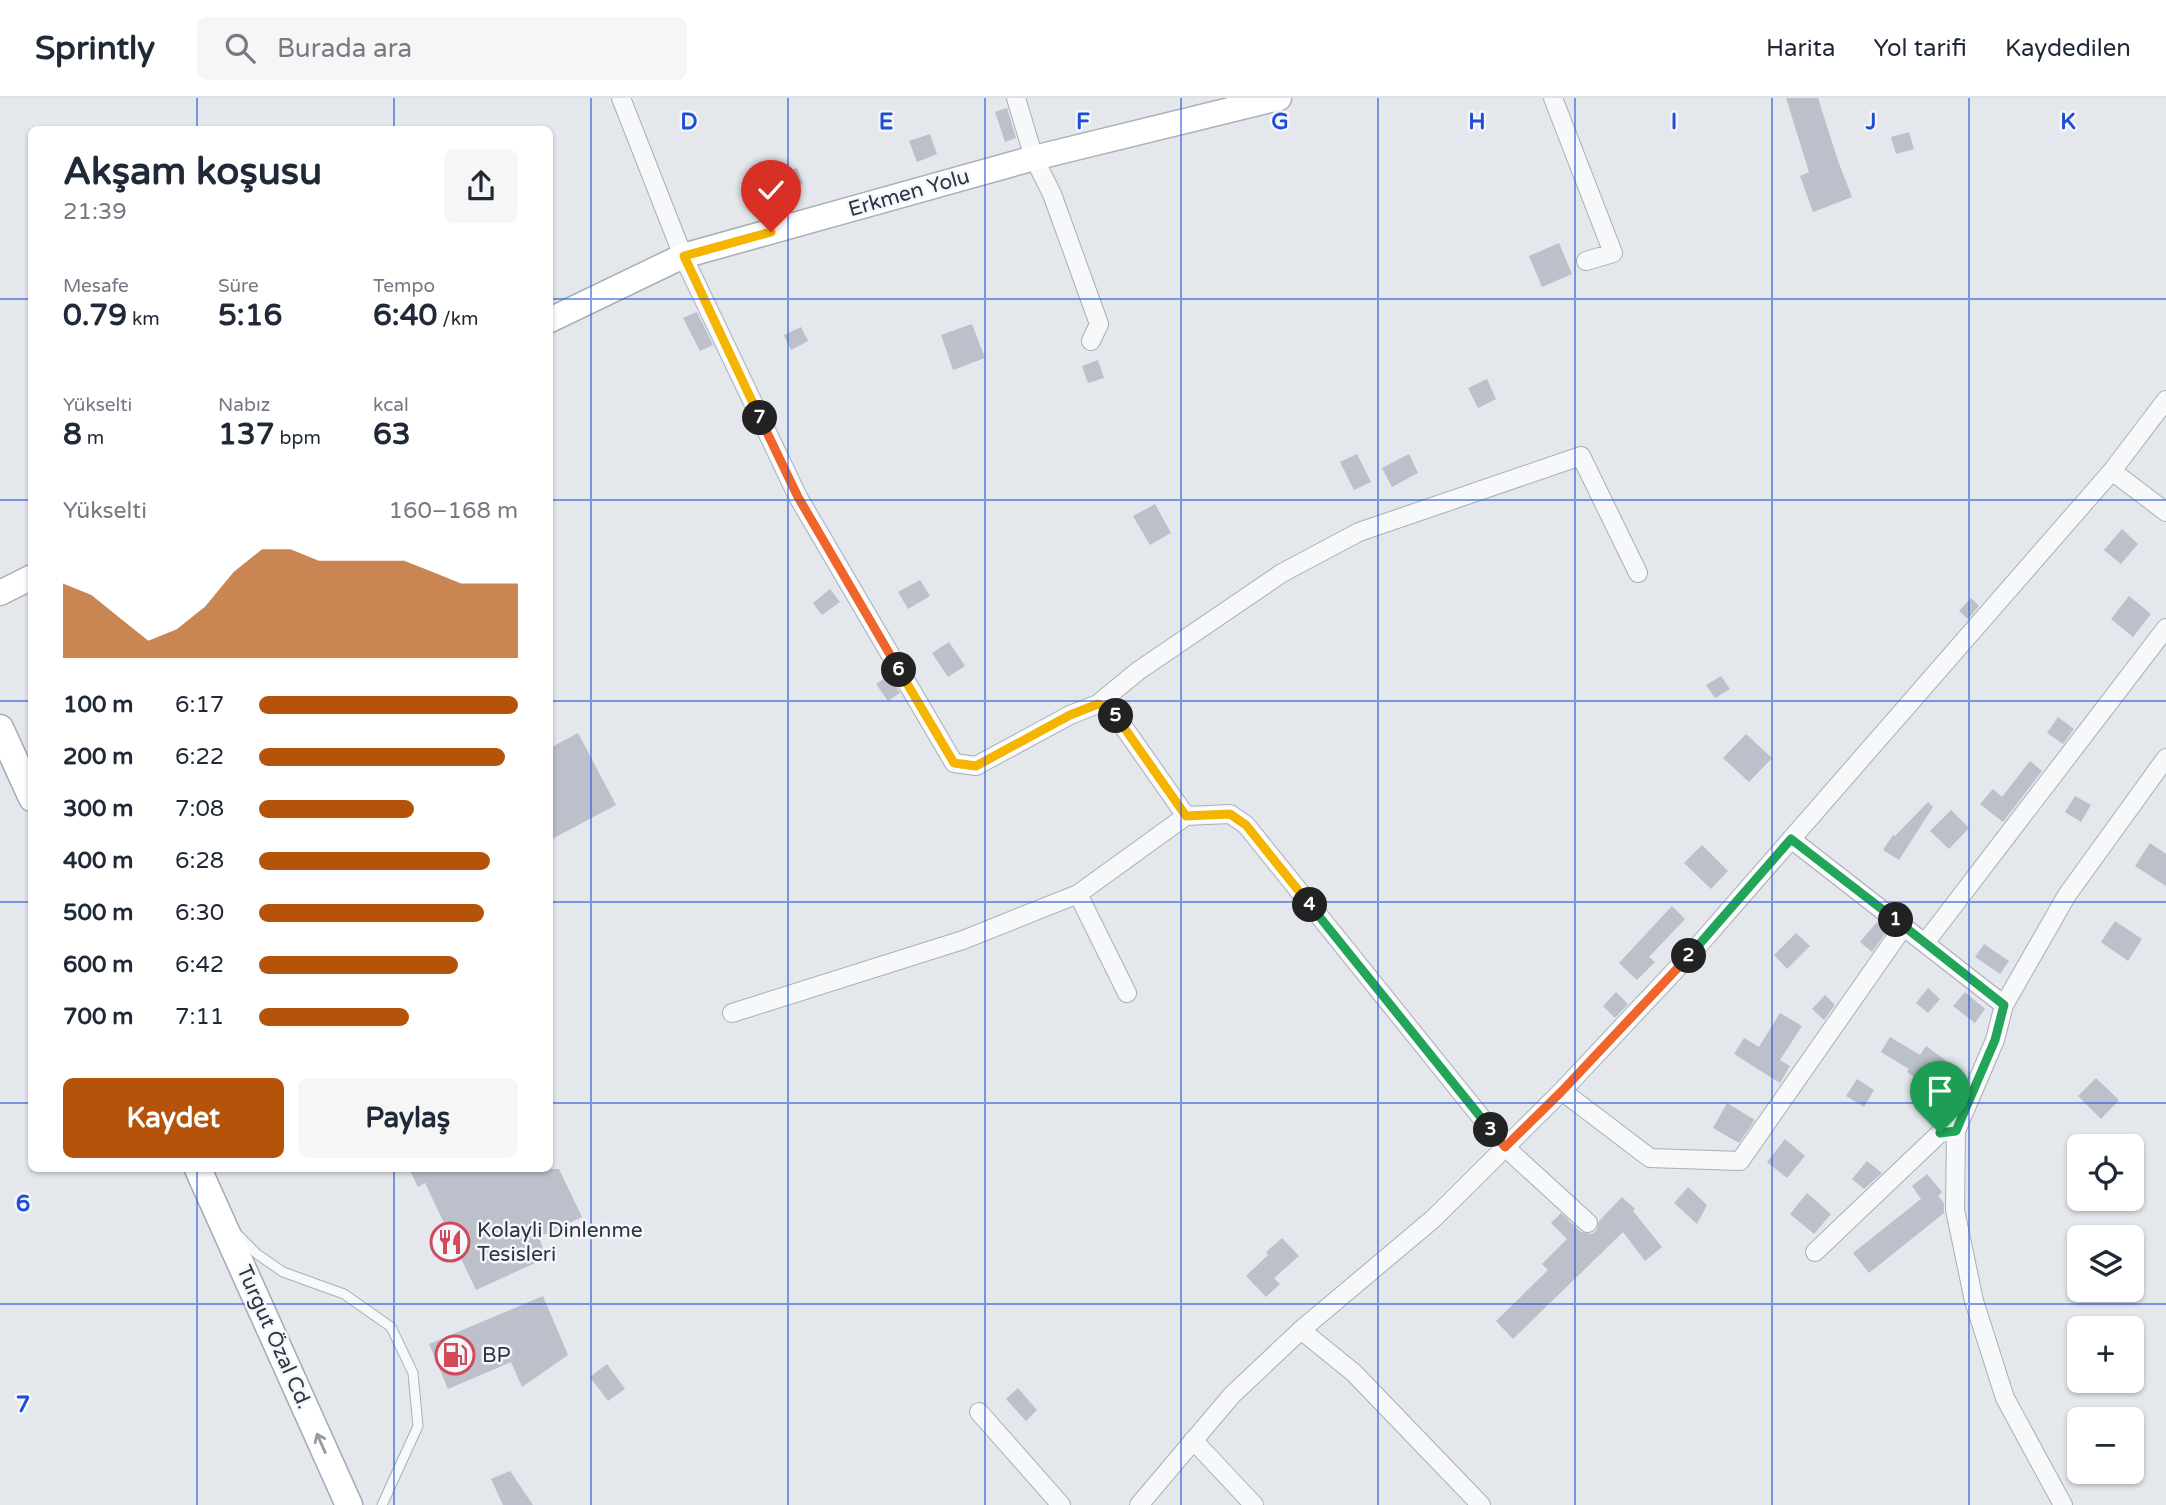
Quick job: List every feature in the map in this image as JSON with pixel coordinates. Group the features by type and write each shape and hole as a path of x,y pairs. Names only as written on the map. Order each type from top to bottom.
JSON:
{"main road":[{"path":"0,728 28,789"},
{"name":"Turgut Özal Cd.","path":"199,1172 349,1505"}],"street":[{"path":"621,98 684,256 798,497 954,763 976,766 1070,715 1098,704 1138,671 1282,573 1359,532 1581,456 1638,573"},
{"path":"1016,98 1034,158 1052,194 1099,324 1091,341"},
{"name":"Erkmen Yolu","path":"553,319 684,256 1034,158 1279,98"},
{"path":"1553,98 1613,253 1586,261"},
{"path":"1139,1505 1232,1395 1301,1330 1433,1219 1562,1091 1698,946 2112,471 2166,400"},
{"path":"2112,471 2166,512"},
{"path":"0,593 28,579"},
{"path":"1924,943 2166,628"},
{"path":"1098,704 1113,712 1186,816"},
{"path":"2063,1505 2005,1398 1974,1301 1955,1210 1956,1131 1995,1040 2004,1005 2067,895 2166,758"},
{"path":"732,1013 963,940 1078,894 1186,816 1230,814 1246,825 1505,1147 1588,1223"},
{"path":"1791,839 2004,1005"},
{"path":"1078,894 1127,993"},
{"path":"1562,1091 1650,1158 1740,1161 1904,926"},
{"path":"1815,1252 1940,1133 1956,1131"},
{"path":"1301,1330 1354,1373 1481,1505"},
{"path":"979,1412 1061,1505"},
{"path":"1194,1440 1254,1505"}],"lane":[{"path":"219,1216 257,1254 283,1272 344,1294 391,1326 413,1373 418,1426 382,1505"}],"building":[{"path":"1786,98 1818,98 1852,197 1813,212 1800,176 1809,172"},
{"path":"1007,108 1016,138 1005,142 995,112"},
{"path":"1909,132 1914,149 1896,154 1891,137"},
{"path":"930,134 937,154 917,162 909,141"},
{"path":"797,168 803,184 784,191 778,175"},
{"path":"1559,243 1572,274 1542,287 1529,256"},
{"path":"697,312 713,345 700,351 683,318"},
{"path":"972,324 985,358 953,370 941,335"},
{"path":"801,327 808,341 791,350 784,335"},
{"path":"1098,360 1104,378 1088,383 1082,366"},
{"path":"1487,379 1496,399 1478,408 1468,388"},
{"path":"1357,454 1371,482 1354,490 1340,462"},
{"path":"1409,454 1418,473 1392,487 1382,468"},
{"path":"1155,504 1171,533 1150,545 1133,516"},
{"path":"2122,529 2138,544 2121,564 2104,550"},
{"path":"920,580 930,596 908,609 898,592"},
{"path":"830,589 840,602 822,615 813,603"},
{"path":"2129,596 2151,614 2133,637 2111,619"},
{"path":"1971,598 1979,606 1968,619 1959,611"},
{"path":"949,642 965,666 948,677 932,653"},
{"path":"889,675 900,693 888,701 876,684"},
{"path":"1721,676 1730,689 1715,698 1706,685"},
{"path":"2058,717 2074,729 2063,744 2047,733"},
{"path":"578,733 616,805 553,838 553,746"},
{"path":"1746,734 1772,758 1749,782 1723,758"},
{"path":"2030,761 2042,771 2003,822 1980,804 1993,789 2002,797"},
{"path":"2075,796 2091,805 2081,822 2065,812"},
{"path":"1928,802 1933,807 1899,860 1883,850 1893,835"},
{"path":"1951,810 1969,828 1949,849 1930,831"},
{"path":"2150,843 2166,854 2166,886 2135,866"},
{"path":"1702,845 1728,871 1711,889 1684,863"},
{"path":"1672,906 1685,919 1649,957 1655,962 1637,980 1619,963"},
{"path":"2115,921 2142,939 2128,961 2101,942"},
{"path":"1877,922 1887,931 1872,952 1860,942"},
{"path":"1796,933 1810,946 1787,969 1774,955"},
{"path":"1984,944 2009,961 2000,974 1975,957"},
{"path":"1928,988 1940,999 1928,1013 1916,1003"},
{"path":"1616,992 1628,1004 1615,1018 1603,1006"},
{"path":"1965,992 1985,1009 1975,1023 1953,1006"},
{"path":"1825,995 1835,1005 1824,1020 1812,1009"},
{"path":"1780,1013 1802,1026 1780,1060 1790,1066 1780,1083 1734,1054 1744,1038 1759,1047"},
{"path":"1890,1037 1920,1055 1926,1046 1949,1063 1930,1089 1907,1072 1909,1069 1881,1052"},
{"path":"2096,1078 2119,1100 2101,1119 2078,1096"},
{"path":"1857,1079 1874,1090 1864,1107 1846,1096"},
{"path":"1727,1103 1755,1120 1739,1143 1713,1128"},
{"path":"1785,1139 1805,1156 1787,1178 1767,1162"},
{"path":"1867,1161 1882,1173 1864,1189 1852,1179"},
{"path":"553,1169 559,1169 582,1217 539,1237 546,1258 476,1290 425,1183 418,1187 410,1172 553,1172"},
{"path":"1927,1174 1942,1192 1938,1196 1944,1203 1944,1213 1869,1273 1853,1253 1921,1199 1912,1186"},
{"path":"1688,1187 1707,1205 1697,1224 1674,1203"},
{"path":"1807,1193 1831,1214 1814,1234 1790,1214"},
{"path":"1622,1197 1635,1209 1633,1211 1662,1247 1645,1261 1623,1232 1513,1339 1496,1321 1548,1270 1542,1264 1567,1239 1551,1223 1561,1213 1581,1232 1592,1234 1597,1230 1599,1221"},
{"path":"1282,1238 1299,1256 1274,1278 1280,1284 1266,1297 1246,1276"},
{"path":"543,1296 568,1355 522,1387 511,1362 448,1389 429,1344"},
{"path":"607,1364 625,1389 608,1401 590,1377"},
{"path":"1018,1388 1037,1410 1026,1421 1006,1399"},
{"path":"510,1471 533,1505 503,1505 491,1479"}],"place":[{"name":"Kolayli Dinlenme Tesisleri","path":"450,1242"},
{"name":"BP","path":"455,1355"}],"route":[{"path":"771,232 684,256 798,497 954,763 976,766 1070,715 1098,704 1113,712 1186,816 1230,814 1246,825 1505,1147 1562,1091 1698,946 1791,839 2004,1005 1995,1040 1956,1131 1940,1133"}]}
